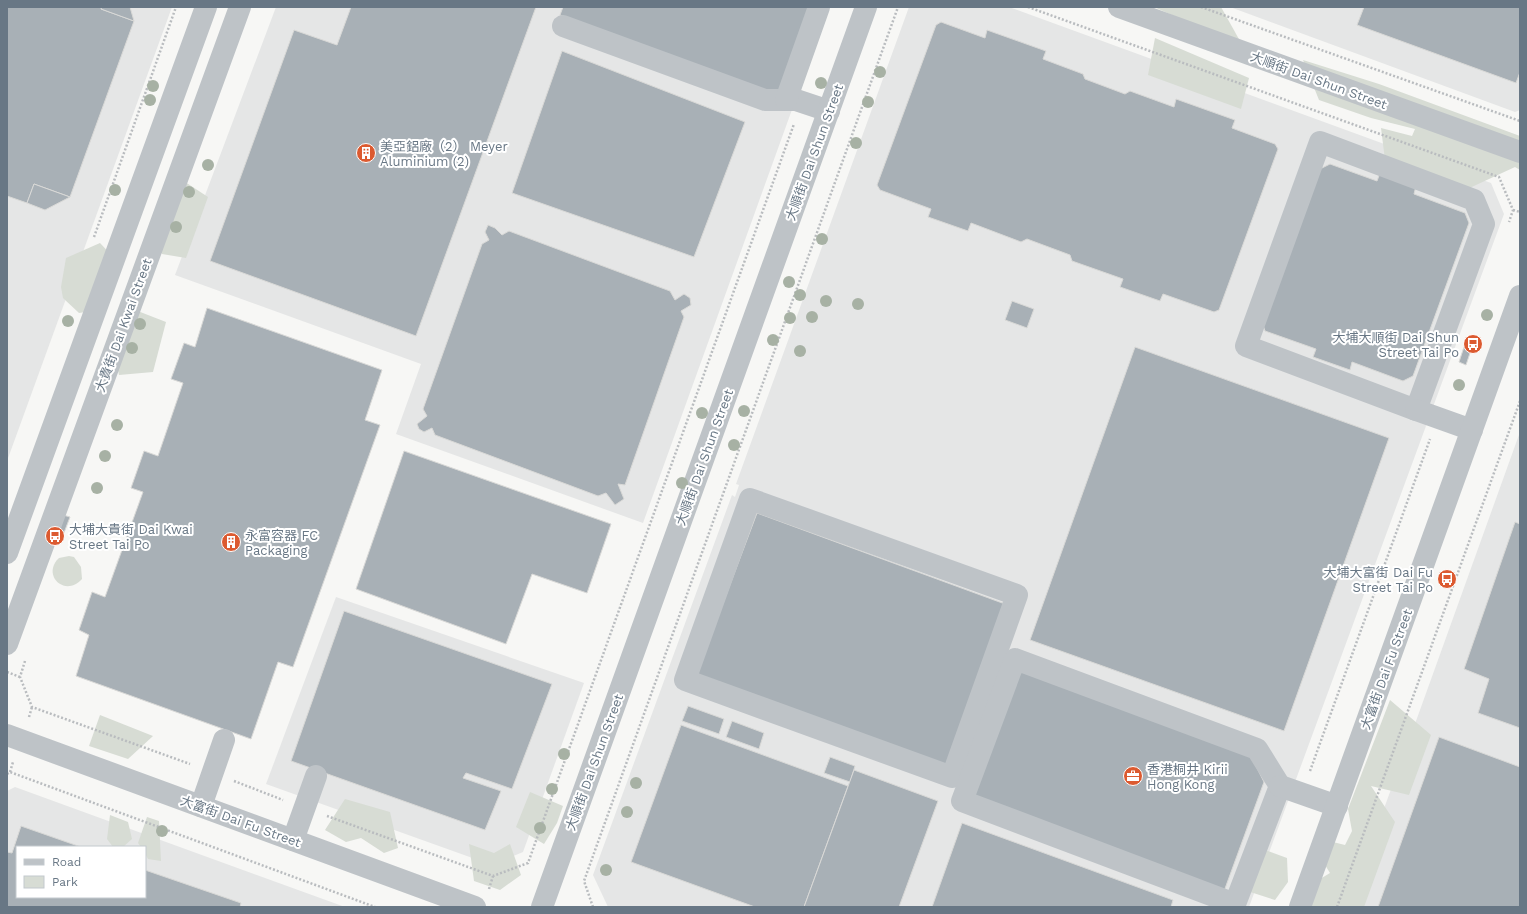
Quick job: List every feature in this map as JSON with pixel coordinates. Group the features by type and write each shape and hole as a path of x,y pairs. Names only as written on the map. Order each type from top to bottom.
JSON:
{"street":[{"path":"7,553 206,7"},
{"name":"大貴街 Dai Kwai Street","path":"7,644 240,7"},
{"path":"794,101 819,7"},
{"name":"大順街 Dai Shun Street","path":"542,907 866,7"},
{"name":"大順街 Dai Shun Street","path":"1119,7 1520,152"},
{"path":"563,26 765,100 794,101 829,111"},
{"path":"1416,410 1484,224 1474,200 1320,142 1246,346 1416,410 1472,430"},
{"name":"大富街 Dai Fu Street","path":"1300,907 1520,296"},
{"path":"750,499 1017,595 952,777 685,680 750,499"},
{"path":"1280,786 1235,904 962,801 1015,659 1257,749 1280,786 1336,806"},
{"name":"大富街 Dai Fu Street","path":"7,735 475,907"},
{"path":"201,806 224,740"},
{"path":"293,840 316,776"}],"path":[{"path":"593,907 584,881 898,7"},
{"path":"1201,7 1520,120"},
{"path":"27,656 20,677 32,707 493,876 528,863 794,101"},
{"path":"1499,177 1501,172"},
{"path":"1513,210 1520,212"},
{"path":"1338,907 1520,401"},
{"path":"7,672 20,677"},
{"path":"7,774 10,772 375,907"}],"shaded area":[{"path":"7,7 172,7 7,461"},
{"path":"276,7 829,7 643,523 396,434 421,364 175,275"},
{"path":"909,7 1009,7 1491,183 1504,214 1249,907 608,907 593,875 732,495 735,497 739,485 736,484"},
{"path":"1230,7 1520,7 1520,110 1515,112"},
{"path":"1520,432 1520,907 1348,907 1420,710"},
{"path":"336,597 584,683 523,852 492,865 266,784"},
{"path":"15,787 345,907 7,907 7,791"}],"green space":[{"path":"1154,7 1221,7 1240,41 1183,20"},
{"path":"1155,38 1249,78 1241,109 1148,75"},
{"path":"1303,60 1379,84 1520,136 1520,170 1515,167 1450,197 1385,160 1381,128 1412,136 1415,129 1371,118 1319,100"},
{"path":"176,176 208,197 186,258 162,254 153,239"},
{"path":"100,243 115,259 99,310 79,313 63,298 61,287 66,258"},
{"path":"130,308 166,322 153,372 119,375 113,349"},
{"path":"69,556 74,557 81,567 82,579 69,586 57,582 53,571 54,565 59,558"},
{"path":"1390,700 1431,735 1409,795 1371,786 1395,822 1364,907 1311,907 1320,879 1330,873 1325,865 1329,841 1345,845 1352,831 1348,809"},
{"path":"100,715 153,736 128,759 89,746"},
{"path":"530,792 563,806 557,823 544,844 516,827"},
{"path":"345,799 390,812 398,848 384,853 361,838 346,842 325,830"},
{"path":"110,815 128,822 132,839 124,846 112,846 107,839"},
{"path":"147,817 159,821 161,861 148,859 146,855 146,846 140,846 138,843"},
{"path":"469,844 494,853 510,844 521,875 500,890 474,881"},
{"path":"1255,846 1287,858 1288,882 1275,900 1244,890"}],"building":[{"path":"7,7 102,7 101,9 134,21 70,197 34,184 27,203 7,196"},
{"path":"102,7 130,7 134,21 101,9"},
{"name":"美亞鋁廠（2） Meyer Aluminium (2)","path":"351,7 536,7 416,336 210,261 294,30 337,45"},
{"path":"563,7 813,7 781,96 560,15"},
{"path":"1364,7 1520,7 1520,72 1516,83 1357,25"},
{"path":"941,22 985,38 987,30 1046,51 1043,59 1083,74 1085,79 1125,94 1130,91 1174,107 1176,99 1235,120 1232,128 1275,144 1278,149 1219,310 1214,312 1163,294 1160,301 1120,287 1123,279 1072,261 1070,255 1027,239 1021,242 971,223 968,231 928,217 931,209 880,190 877,185 936,25"},
{"path":"562,51 745,122 694,257 512,193"},
{"path":"1330,164 1377,181 1380,173 1416,186 1414,194 1465,213 1469,223 1413,376 1403,381 1352,362 1350,370 1313,357 1316,349 1265,331 1263,325 1320,169"},
{"path":"34,184 70,197 45,210 27,203"},
{"path":"488,225 495,228 502,235 509,231 670,291 675,300 684,294 690,298 691,305 681,311 684,317 625,485 618,484 624,499 615,505 606,493 598,496 435,435 432,428 424,432 419,429 417,424 427,416 423,409 482,244 489,240 485,232"},
{"path":"1012,301 1034,309 1027,328 1005,320"},
{"name":"永富容器 FC Packaging","path":"207,308 382,370 365,420 380,425 293,667 278,662 251,739 76,676 89,635 79,630 92,592 105,597 143,492 131,488 144,451 158,456 183,383 171,379 184,343 195,347"},
{"path":"1466,341 1473,344 1466,365 1459,362"},
{"path":"1135,347 1389,438 1284,731 1030,640"},
{"path":"404,451 611,524 587,593 532,574 506,644 356,589"},
{"path":"757,513 1005,604 946,767 696,675"},
{"path":"63,515 70,517 62,538 55,536"},
{"path":"1515,522 1520,524 1520,728 1478,713 1489,679 1464,669"},
{"path":"344,611 552,684 512,789 466,773 463,778 501,791 485,830 291,761"},
{"name":"香港桐井 Kirii Hong Kong","path":"1017,665 1249,752 1264,782 1223,894 970,800"},
{"path":"688,706 724,719 719,734 682,721"},
{"path":"732,721 764,733 759,749 726,737"},
{"path":"681,725 848,786 804,907 755,907 631,862"},
{"path":"1439,737 1520,767 1520,907 1378,907"},
{"path":"830,757 855,766 850,782 824,773"},
{"path":"854,770 938,801 899,907 804,907"},
{"path":"962,823 1173,900 1171,907 932,907"},
{"path":"21,826 78,846 16,846 16,898 146,898 146,870 241,903 240,907 7,907 7,852 12,853"}],"place":[{"name":"美亞鋁廠（2） Meyer Aluminium (2)","path":"366,153"},
{"name":"大埔大順街 Dai Shun Street Tai Po","path":"1473,344"},
{"name":"大埔大貴街 Dai Kwai Street Tai Po","path":"55,536"},
{"name":"永富容器 FC Packaging","path":"231,542"},
{"name":"大埔大富街 Dai Fu Street Tai Po","path":"1447,579"},
{"name":"香港桐井 Kirii Hong Kong","path":"1133,776"}]}
